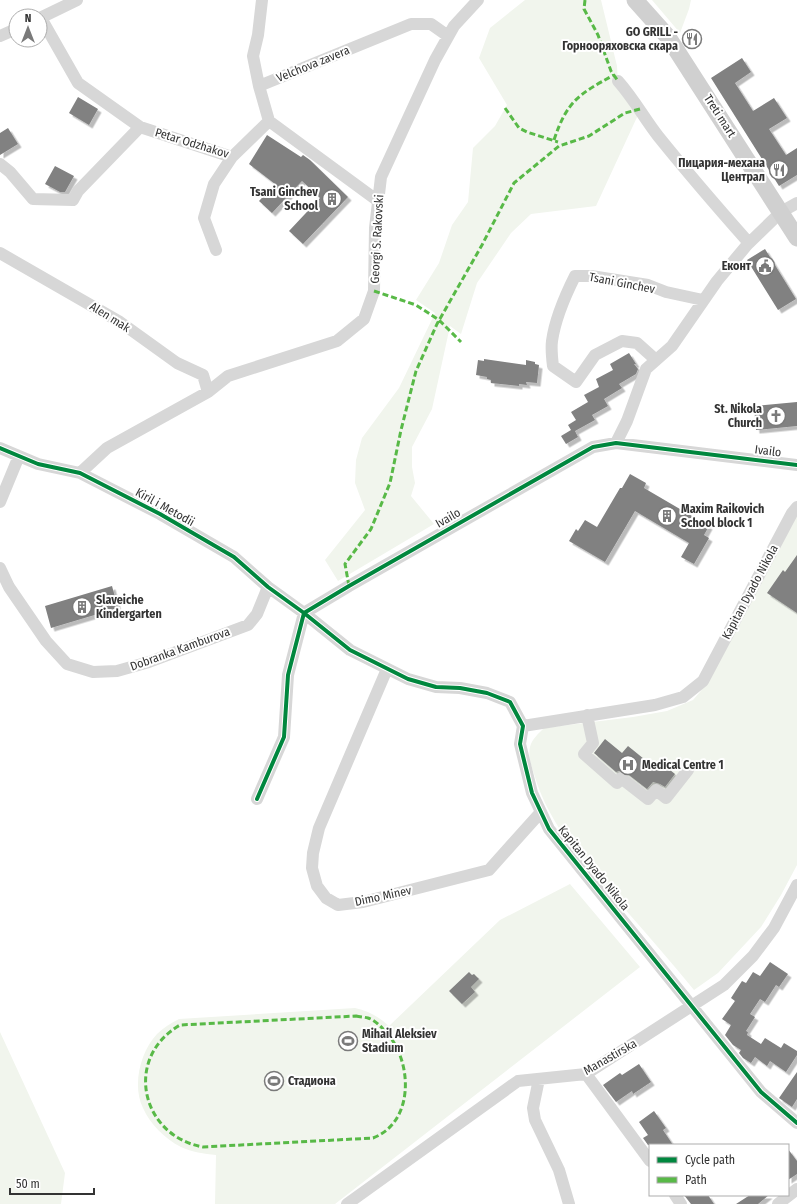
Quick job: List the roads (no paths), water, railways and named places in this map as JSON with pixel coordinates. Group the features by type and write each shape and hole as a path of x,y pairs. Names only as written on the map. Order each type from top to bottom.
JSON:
{"street":[{"path":"48,14 77,0"},
{"name":"Velchova zavera","path":"262,0 258,35 253,56 259,86 412,24 430,24 448,36"},
{"name":"Georgi S. Rakovski","path":"80,474 107,448 208,392 228,376 337,341 364,319 374,291 375,228 381,177 448,36 454,26 478,0"},
{"name":"Treti mart","path":"635,0 668,37 797,238"},
{"name":"Petar Odzhakov","path":"48,32 78,83 140,127 232,157 269,120"},
{"path":"618,81 633,98 657,134 722,213 749,243"},
{"path":"259,86 269,120 378,201"},
{"path":"0,164 10,172 32,199 73,200 78,192 140,127"},
{"path":"216,250 204,218 214,184 232,157"},
{"path":"616,443 627,421 646,369 672,346 717,281 749,243 780,212 797,203"},
{"name":"Alen mak","path":"0,253 120,322 177,363 204,375 208,392"},
{"name":"Tsani Ginchev","path":"656,360 637,343 622,341 595,355 576,382 552,366 552,342 563,304 575,276 591,276 648,286 666,292 703,300"},
{"name":"Ivailo","path":"304,613 593,447 616,443 797,465"},
{"name":"Kiril i Metodii","path":"0,448 38,464 80,474 160,514 234,557 268,587 304,613"},
{"path":"0,502 18,456"},
{"name":"Kapitan Dyado Nikola","path":"797,507 792,513 703,681 683,697 655,705 523,726 520,744 532,792 549,829 761,1092 797,1123"},
{"name":"Dobranka Kamburova","path":"0,568 9,587 46,641 67,664 93,672 117,671 149,662 248,625 257,614 268,587"},
{"path":"257,799 284,736 288,675 304,613 350,650 408,679 436,687 460,688 488,693 510,702 523,726"},
{"name":"Dimo Minev","path":"388,669 319,828 313,853 312,868 317,886 326,898 338,904 363,902 489,870 541,812"},
{"path":"587,715 593,743 584,754 617,783 621,778 648,799 656,790 666,798 688,770 683,766"},
{"name":"Manastirska","path":"347,1204 518,1081 586,1074 724,985 753,956 774,928 797,885"},
{"path":"586,1074 649,1160"},
{"path":"539,1079 533,1108 535,1120 560,1170 569,1204"},
{"path":"789,1195 797,1189"},
{"path":"778,1204 788,1196"}],"place":[{"name":"GO GRILL - Горнооряховска скара","path":"692,39"},
{"name":"Пицария-механа Централ","path":"779,170"},
{"name":"Tsani Ginchev School","path":"332,199"},
{"name":"Еконт","path":"765,266"},
{"name":"St. Nikola Church","path":"776,416"},
{"name":"Maxim Raikovich School block 1","path":"667,516"},
{"name":"Slaveiche Kindergarten","path":"82,607"},
{"name":"Medical Centre 1","path":"628,765"},
{"name":"Mihail Aleksiev Stadium","path":"348,1041"},
{"name":"Стадиона","path":"274,1081"}]}
